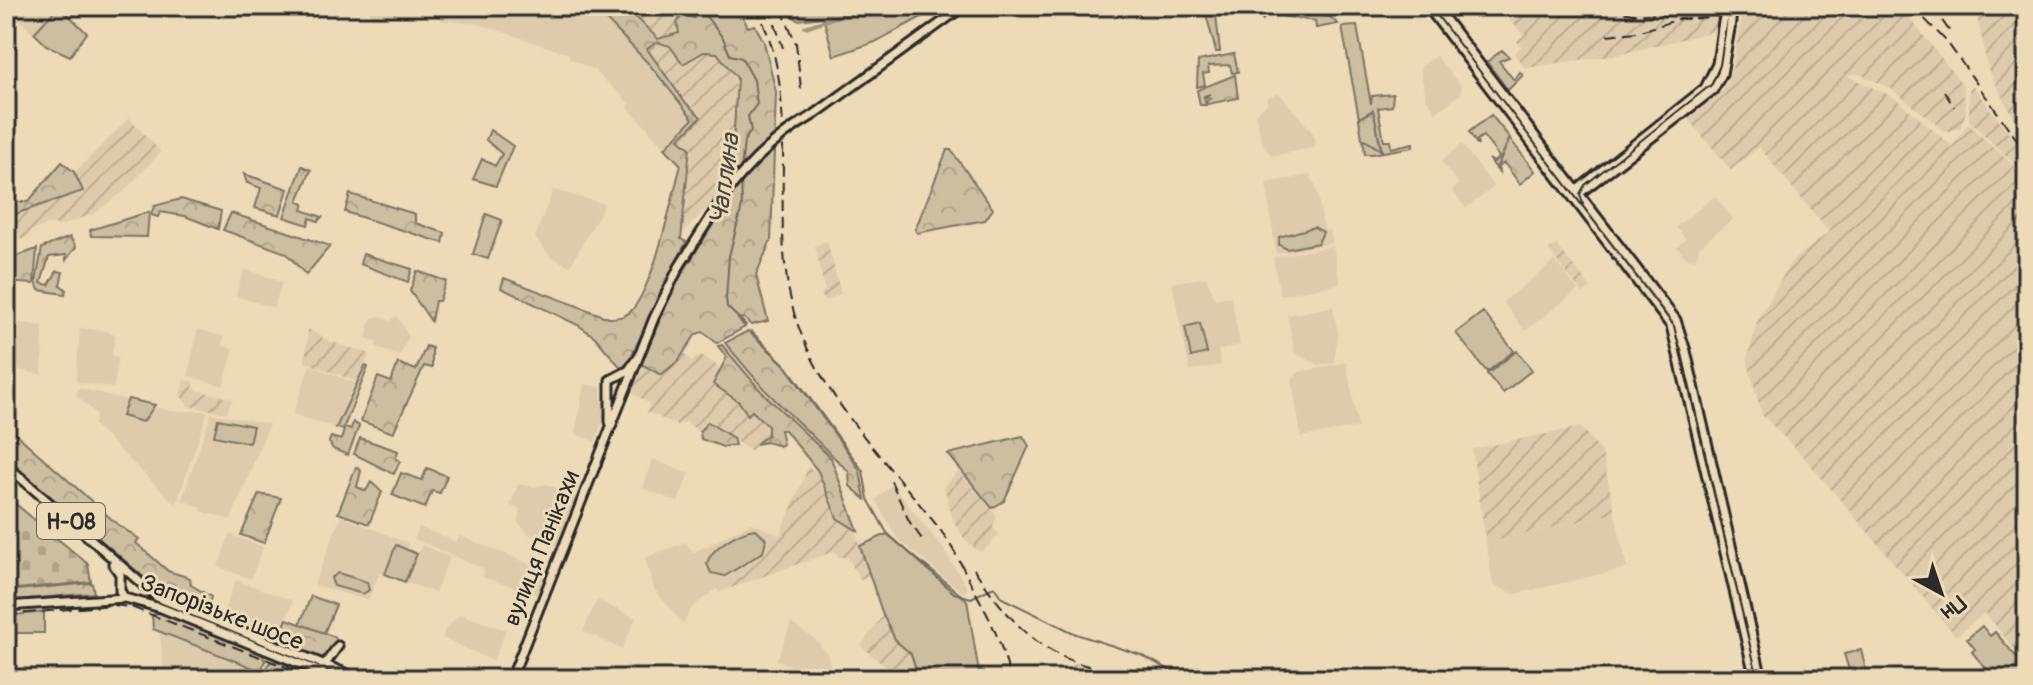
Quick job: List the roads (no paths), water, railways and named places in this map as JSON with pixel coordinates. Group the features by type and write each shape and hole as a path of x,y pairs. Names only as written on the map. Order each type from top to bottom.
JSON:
{"main road":[{"path":"622,374 627,378 628,386 619,392 610,385 613,376 632,367 673,276 710,218 749,167 792,128 964,6"},
{"path":"1427,6 1669,309 1680,332 1762,679"},
{"path":"1435,6 1542,150"},
{"path":"1577,193 1708,85 1717,64 1729,9"},
{"path":"1577,193 1659,307 1674,334 1755,679"},
{"name":"вулиця Панікахи","path":"511,679 643,345"},
{"name":"вулиця Панікахи","path":"609,432 610,385"},
{"name":"Запорізьке шосе","path":"6,468 136,580 168,602 325,670 338,679"},
{"name":"Запорізьке шосе","path":"48,505 118,569 120,585 127,598 325,670 360,679"},
{"path":"6,606 98,597 127,598 139,593 136,580 127,578 98,597"}],"waterway":[{"name":"Чаплина","path":"698,6 723,38 730,55 742,58 754,80 757,104 748,116 751,131 744,141 741,170"},
{"path":"805,27 869,6"},
{"name":"Чаплина","path":"741,180 742,206 729,256 726,298 727,307 746,325"},
{"path":"751,331 788,368 863,471 868,499 887,533 954,593 971,598 994,587 1002,598 1076,634 1141,655 1170,670 1182,672 1199,667 1244,679"}],"tram line":[{"path":"1430,6 1674,326 1758,679"},
{"path":"1583,204 1580,194 1585,185 1712,84 1720,65 1729,6"}],"railway":[{"path":"755,6 771,44 779,83 783,124 784,248 788,288 799,328 811,357 843,410 951,546 992,626 1010,679"},
{"path":"769,6 783,48"},
{"path":"1589,6 1632,14 1675,15"},
{"path":"1912,6 1947,42 2027,154"},
{"path":"1932,6 1950,32"},
{"path":"781,8 796,43 801,89"},
{"path":"1699,13 1737,22"},
{"path":"1607,35 1637,32 1680,19 1709,18"},
{"path":"1944,91 1954,107"},
{"path":"891,481 909,521 924,542"},
{"path":"974,569 1006,612 1045,647 1078,663 1145,679"},
{"path":"6,615 113,605 131,607 317,679"}]}
